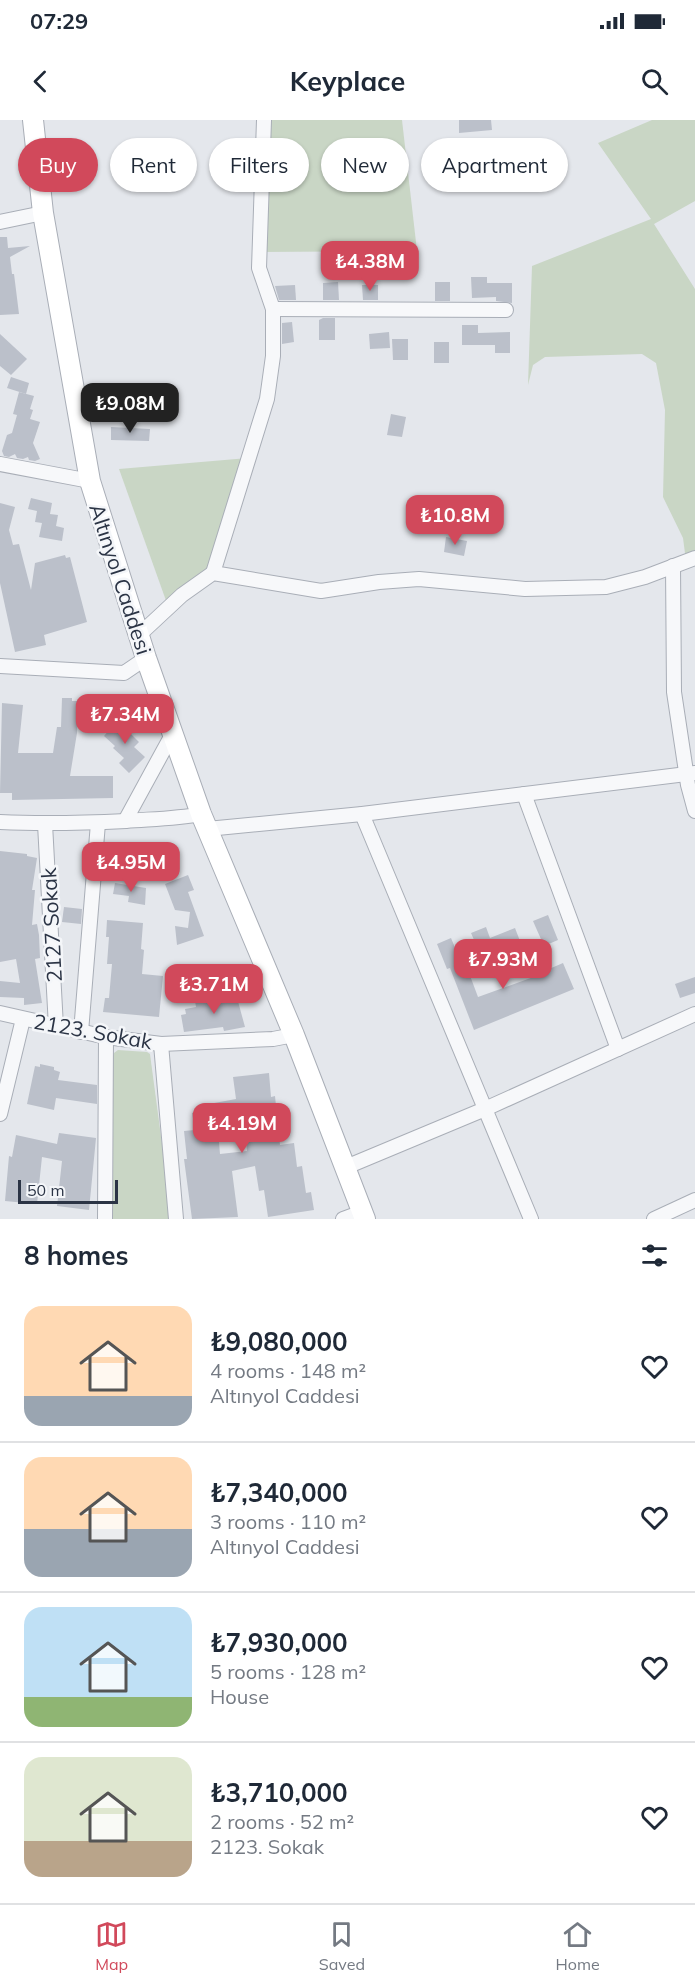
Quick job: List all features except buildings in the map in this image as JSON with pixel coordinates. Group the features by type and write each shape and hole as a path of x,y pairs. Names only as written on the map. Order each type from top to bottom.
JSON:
{"main road":[{"name":"Altınyol Caddesi","path":"33,120 43,213 90,481 146,658 204,821 294,1035 364,1216"}],"street":[{"path":"139,635 182,595 213,573 267,399 273,356 273,309 259,268 264,120"},
{"path":"0,222 43,213"},
{"path":"273,309 506,310"},
{"path":"0,464 90,481"},
{"path":"213,573 321,591 379,582 418,579 525,589 606,587 645,577 695,558"},
{"path":"673,566 674,692 691,773 695,811"},
{"path":"0,666 124,673 146,658"},
{"path":"125,821 173,732"},
{"path":"0,822 98,823 181,818 204,821 362,814 691,773"},
{"path":"524,794 618,1049"},
{"path":"362,814 531,1219"},
{"path":"81,1032 98,823"},
{"name":"2127 Sokak","path":"45,824 56,1027"},
{"name":"2123. Sokak","path":"0,1014 106,1037 161,1044 273,1039 294,1035"},
{"path":"346,1167 485,1109 695,1014"},
{"path":"0,1114 23,1019"},
{"path":"105,1219 106,1037"},
{"path":"161,1044 176,1219"},
{"path":"654,1219 695,1200"},
{"path":"343,1219 364,1216"}],"green space":[{"path":"270,120 402,120 404,138 321,138 321,192 409,192 409,181 417,251 260,252 265,192 309,192 309,138 269,138"},
{"path":"652,120 695,120 695,201 654,224 695,289 695,558 686,561 683,538 663,497 665,410 656,363 642,354 545,357 533,365 528,385 532,266 651,219 598,143"},
{"path":"248,458 213,573 169,609 119,469"},
{"path":"118,1050 150,1054 172,1219 113,1219 112,1058"}]}
